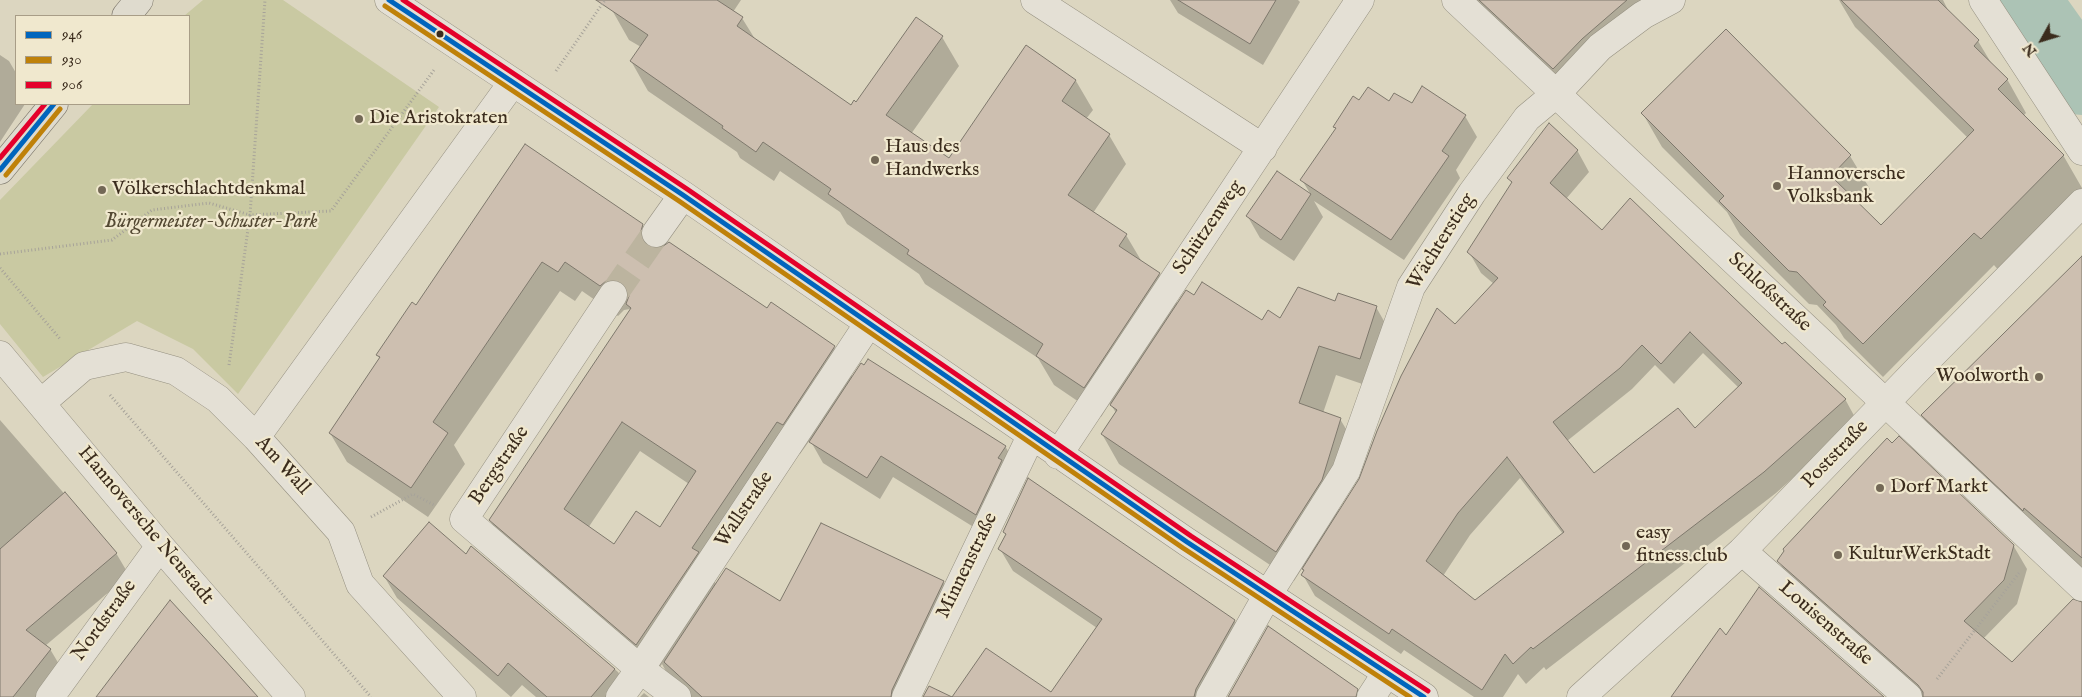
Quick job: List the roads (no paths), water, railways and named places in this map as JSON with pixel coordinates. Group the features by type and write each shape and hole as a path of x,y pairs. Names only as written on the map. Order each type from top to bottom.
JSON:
{"main road":[{"path":"127,15 139,0"},
{"path":"0,170 53,105"}],"street":[{"path":"389,0 683,195 1058,455 1267,596 1424,697"},
{"path":"1035,0 1263,148"},
{"name":"Schützenweg","path":"1058,455 1360,0"},
{"name":"Schloßstraße","path":"1456,0 1557,92 2039,548 2082,586"},
{"name":"Wächterstieg","path":"1210,697 1267,596 1346,471 1411,287 1472,193 1527,118 1557,92 1600,48 1643,15 1672,0"},
{"path":"1983,0 2082,151"},
{"path":"256,437 513,82"},
{"path":"656,233 683,195"},
{"name":"Poststraße","path":"1581,697 1742,551 2082,202"},
{"name":"Bergstraße","path":"613,295 464,519 640,669 676,697"},
{"name":"Wallstraße","path":"620,697 870,323"},
{"name":"Hannoversche Neustadt","path":"0,354 160,546 291,697"},
{"name":"Am Wall","path":"41,404 84,366 126,357 176,371 218,399 256,437 341,532 360,584 462,697"},
{"name":"Minnenstraße","path":"906,697 1031,436"},
{"name":"Nordstraße","path":"50,697 160,546"},
{"name":"Louisenstraße","path":"1742,551 1908,697"},
{"path":"1371,697 1386,674"}],"waterway":[{"path":"2025,0 2082,80"}],"tunnel":[{"path":"613,295 656,233"}],"place":[{"name":"Die Aristokraten","path":"359,119"},
{"name":"Haus des Handwerks","path":"875,160"},
{"name":"Hannoversche Volksbank","path":"1777,186"},
{"name":"Völkerschlachtdenkmal","path":"102,190"},
{"name":"Woolworth","path":"2039,377"},
{"name":"Dorf Markt","path":"1880,488"},
{"name":"easy fitness.club","path":"1626,546"},
{"name":"KulturWerkStadt","path":"1838,555"}],"park label":[{"name":"Bürgermeister-Schuster-Park","path":"211,223"}]}
